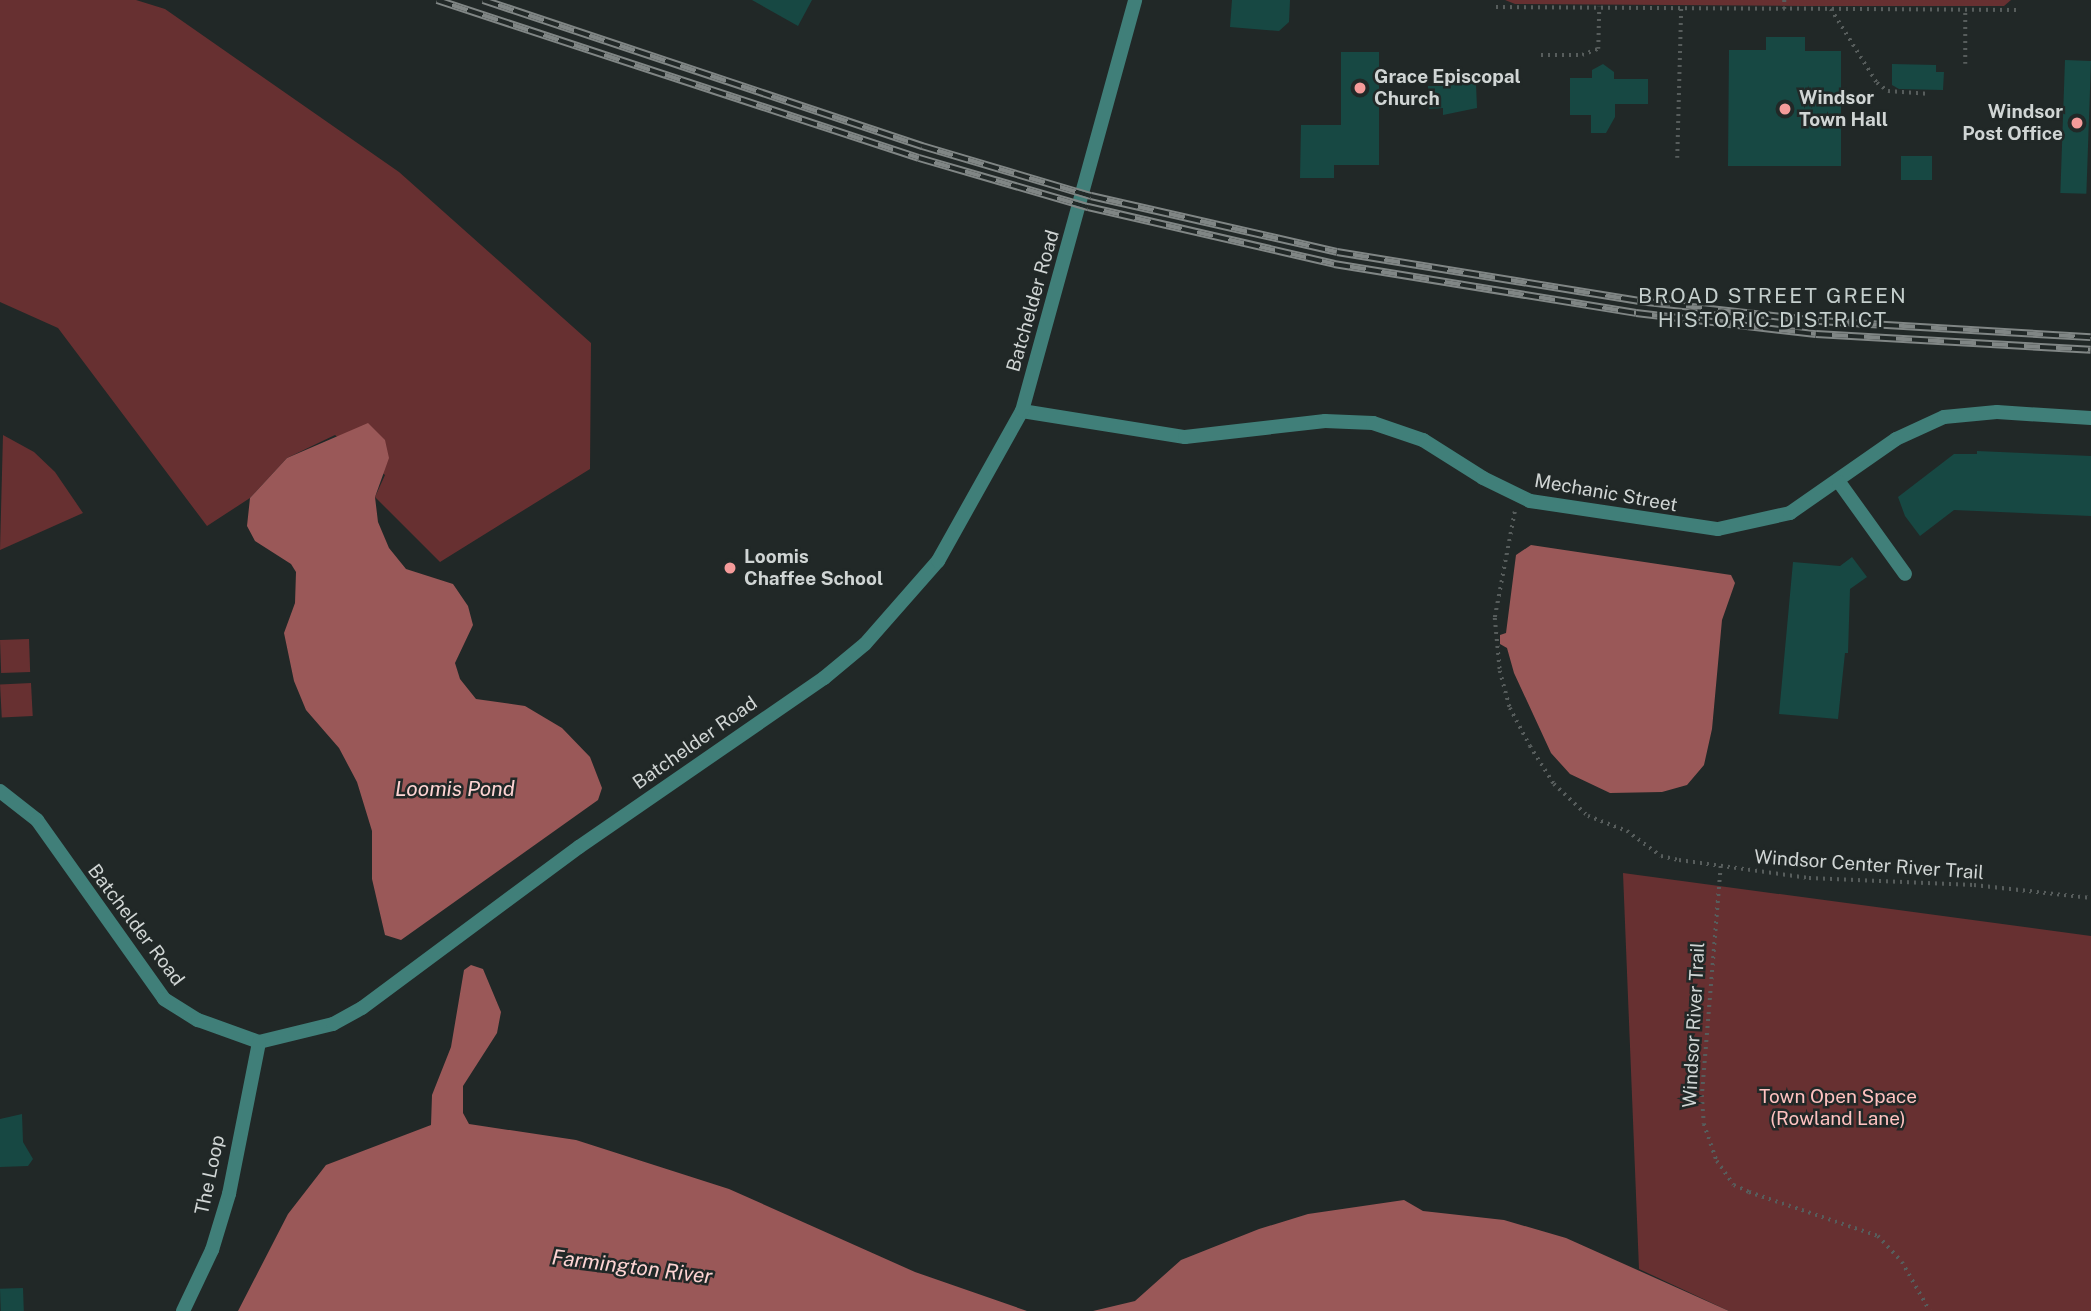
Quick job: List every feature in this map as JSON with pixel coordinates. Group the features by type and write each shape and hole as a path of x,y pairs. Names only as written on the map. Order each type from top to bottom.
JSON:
{"street":[{"name":"Batchelder Road","path":"0,791 37,820 164,999 198,1020 260,1042 333,1024 362,1008 865,644 938,561 1022,411 1135,0"},
{"name":"Mechanic Street","path":"1022,411 1185,437 1325,421 1373,423 1423,440 1519,496 1578,509 1718,529 1790,513 1839,482 1896,439 1944,417 1997,412 2091,418"},
{"path":"1839,482 1905,574"},
{"name":"The Loop","path":"183,1311 212,1250 229,1194 260,1042"}],"path":[{"path":"1784,0 1784,9"},
{"path":"1496,7 2017,10"},
{"path":"1541,55 1583,55 1598,49 1599,7"},
{"path":"1677,158 1681,8"},
{"path":"1831,9 1877,83 1888,91 1927,94"},
{"path":"1965,9 1965,64"},
{"name":"Windsor Center River Trail","path":"1519,496 1505,546 1495,642 1504,688 1524,736 1554,784 1588,816 1627,831 1661,856 1721,866 1809,878 1974,886 2091,898"},
{"name":"Windsor River Trail","path":"1721,866 1702,1113 1709,1144 1725,1175 1734,1185 1781,1206 1848,1223 1878,1236 1902,1262 1930,1311"}],"green space":[{"path":"0,0 136,0 165,9 399,172 591,343 590,469 440,562 375,497 385,475 335,435 287,458 250,498 207,526 58,328 0,302"},
{"path":"1505,0 2011,0 2004,6 1803,6 1515,4"},
{"path":"3,435 34,452 55,472 83,513 0,550"},
{"path":"29,639 30,672 1,673 0,640"},
{"path":"31,683 33,716 2,718 0,685"},
{"name":"Town Open Space (Rowland Lane)","path":"1623,873 2091,936 2091,1311 1729,1311 1639,1269"}],"water":[{"name":"Loomis Pond","path":"368,423 385,440 389,458 375,497 378,522 389,548 406,569 453,584 468,606 473,625 455,663 460,679 476,699 525,706 562,728 590,757 602,788 598,800 401,940 385,935 372,879 372,831 357,782 339,748 306,710 294,681 284,633 295,603 296,572 291,564 255,541 247,526 250,498 287,458"},
{"path":"1531,545 1731,575 1735,583 1722,620 1712,729 1704,765 1687,785 1662,792 1610,793 1570,774 1551,753 1514,673 1507,648 1500,644 1500,635 1506,633 1516,555"},
{"name":"Farmington River","path":"471,965 483,969 501,1012 497,1033 463,1086 463,1113 469,1124 576,1140 729,1189 915,1272 1027,1311 238,1311 288,1214 326,1165 431,1125 432,1095 451,1047 464,970"},
{"path":"1404,1200 1423,1211 1504,1220 1566,1238 1729,1311 1093,1311 1135,1301 1181,1260 1259,1229 1308,1214"}],"building":[{"path":"752,0 812,0 798,26"},
{"path":"1232,0 1290,0 1289,22 1279,31 1230,27"},
{"name":"Windsor Town Hall","path":"1766,37 1805,37 1805,51 1841,51 1841,166 1728,166 1729,50 1766,50"},
{"name":"Grace Episcopal Church","path":"1341,52 1379,52 1379,165 1334,165 1334,178 1300,178 1301,125 1341,125"},
{"name":"Windsor Post Office","path":"2065,60 2091,61 2086,194 2060,193"},
{"path":"1603,64 1614,72 1614,79 1648,79 1648,104 1615,104 1615,117 1606,133 1591,133 1591,115 1570,115 1570,78 1592,78 1592,70"},
{"path":"1892,64 1936,65 1936,72 1944,72 1943,90 1899,89 1892,85"},
{"path":"1467,75 1467,84 1476,84 1477,108 1443,115 1443,108 1429,109 1428,86 1448,86 1448,76"},
{"path":"1901,156 1932,156 1932,180 1901,180"},
{"path":"1977,451 2091,456 2091,516 1954,510 1920,536 1905,516 1898,497 1954,454 1977,454"},
{"path":"1852,557 1867,577 1850,589 1848,653 1845,653 1838,719 1779,714 1793,562 1840,566"},
{"path":"22,1114 23,1142 33,1159 28,1166 0,1167 0,1119"},
{"path":"23,1288 24,1311 1,1311 0,1289"}],"railway":[{"path":"437,0 919,158 1088,207 1334,264 1636,313 1816,334 2091,350"},
{"path":"483,0 922,146 1091,196 1337,252 1638,301 1819,321 2091,337"}],"place":[{"name":"Grace Episcopal Church","path":"1360,88"},
{"name":"Windsor Town Hall","path":"1785,109"},
{"name":"Windsor Post Office","path":"2077,123"},
{"name":"Loomis Chaffee School","path":"730,568"}],"district":[{"name":"BROAD STREET GREEN HISTORIC DISTRICT","path":"1773,308"}]}
